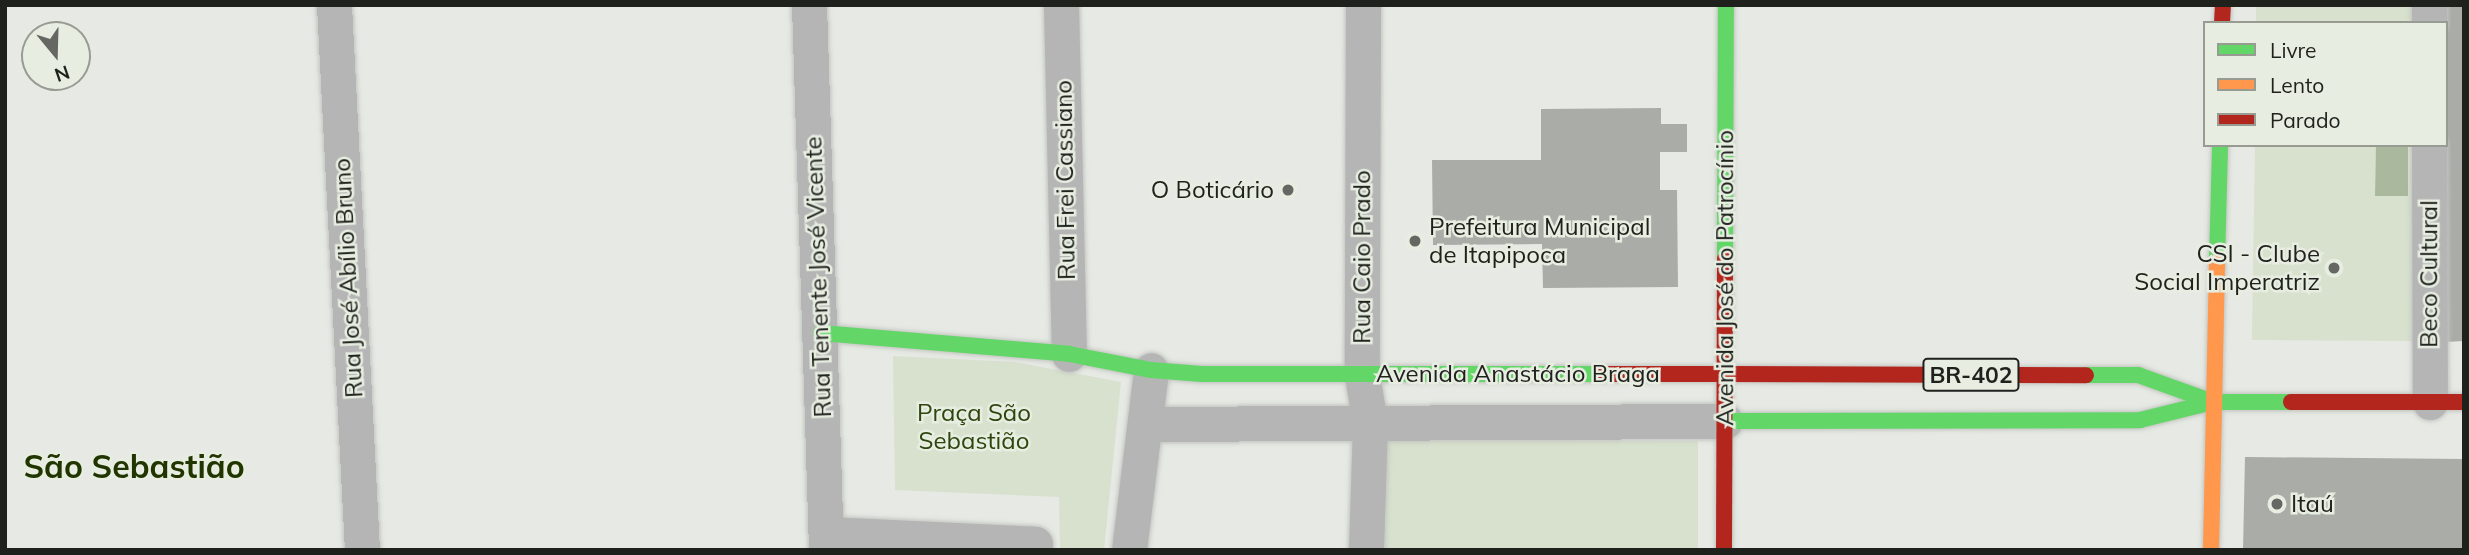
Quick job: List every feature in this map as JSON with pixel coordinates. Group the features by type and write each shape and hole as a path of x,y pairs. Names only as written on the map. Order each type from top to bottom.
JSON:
{"main road":[{"name":"Avenida José do Patrocínio","path":"1724,550 1726,5"},
{"path":"2211,550 2220,147"},
{"name":"Avenida Anastácio Braga","path":"821,333 1069,354 1151,370 1362,375 2138,375 2213,402"},
{"name":"Avenida Anastácio Braga","path":"1725,421 2140,421 2213,402 2447,402"}],"street":[{"name":"Rua José Abílio Bruno","path":"334,5 362,550"},
{"name":"Rua Tenente José Vicente","path":"809,5 826,542"},
{"name":"Rua Frei Cassiano","path":"1061,5 1069,354"},
{"name":"Rua Caio Prado","path":"1363,5 1362,375 1370,423 1366,550"},
{"name":"Beco Cultural","path":"2429,147 2447,402"},
{"path":"1129,550 1151,370"},
{"name":"Avenida Anastácio Braga","path":"1144,424 1725,421"},
{"path":"826,542 1035,547"}],"green space":[{"path":"2256,5 2418,5 2417,21 2256,21"},
{"name":"CSI - Clube Social Imperatriz","path":"2255,147 2376,147 2375,196 2407,196 2408,147 2416,147 2414,341 2252,340"},
{"name":"Praça São Sebastião","path":"893,356 1014,362 1121,382 1104,550 1060,550 1059,497 895,490"},
{"path":"1387,440 1698,441 1698,550 1385,550"}],"shaded area":[{"path":"2376,147 2408,147 2408,196 2375,196"}],"building":[{"path":"2444,5 2464,5 2464,341 2445,342 2444,147 2448,147 2448,21 2444,21"},
{"path":"1661,108 1661,124 1687,124 1687,152 1660,152 1660,190 1677,190 1678,287 1543,288 1542,244 1433,245 1432,160 1541,160 1541,109"},
{"path":"2245,457 2464,459 2464,550 2243,550"}],"traffic: fast":[{"path":"1725,259 1726,5"},
{"path":"2217,262 2220,147"},
{"path":"821,333 1069,354 1151,370 1202,374 1603,374"},
{"path":"2086,375 2138,375 2213,402"},
{"path":"1725,421 2140,420 2213,402 2291,402"}],"traffic: slow":[{"path":"2211,550 2217,262"}],"traffic: jam":[{"path":"2222,21 2223,5"},
{"path":"1724,550 1725,259"},
{"path":"1603,374 1724,374"},
{"path":"1724,374 2086,375"},
{"path":"2291,402 2464,402"}],"place":[{"name":"O Boticário","path":"1288,190"},
{"name":"Prefeitura Municipal de Itapipoca","path":"1415,241"},
{"name":"CSI - Clube Social Imperatriz","path":"2334,268"},
{"name":"Itaú","path":"2277,504"}],"district":[{"name":"São Sebastião","path":"134,466"}]}
